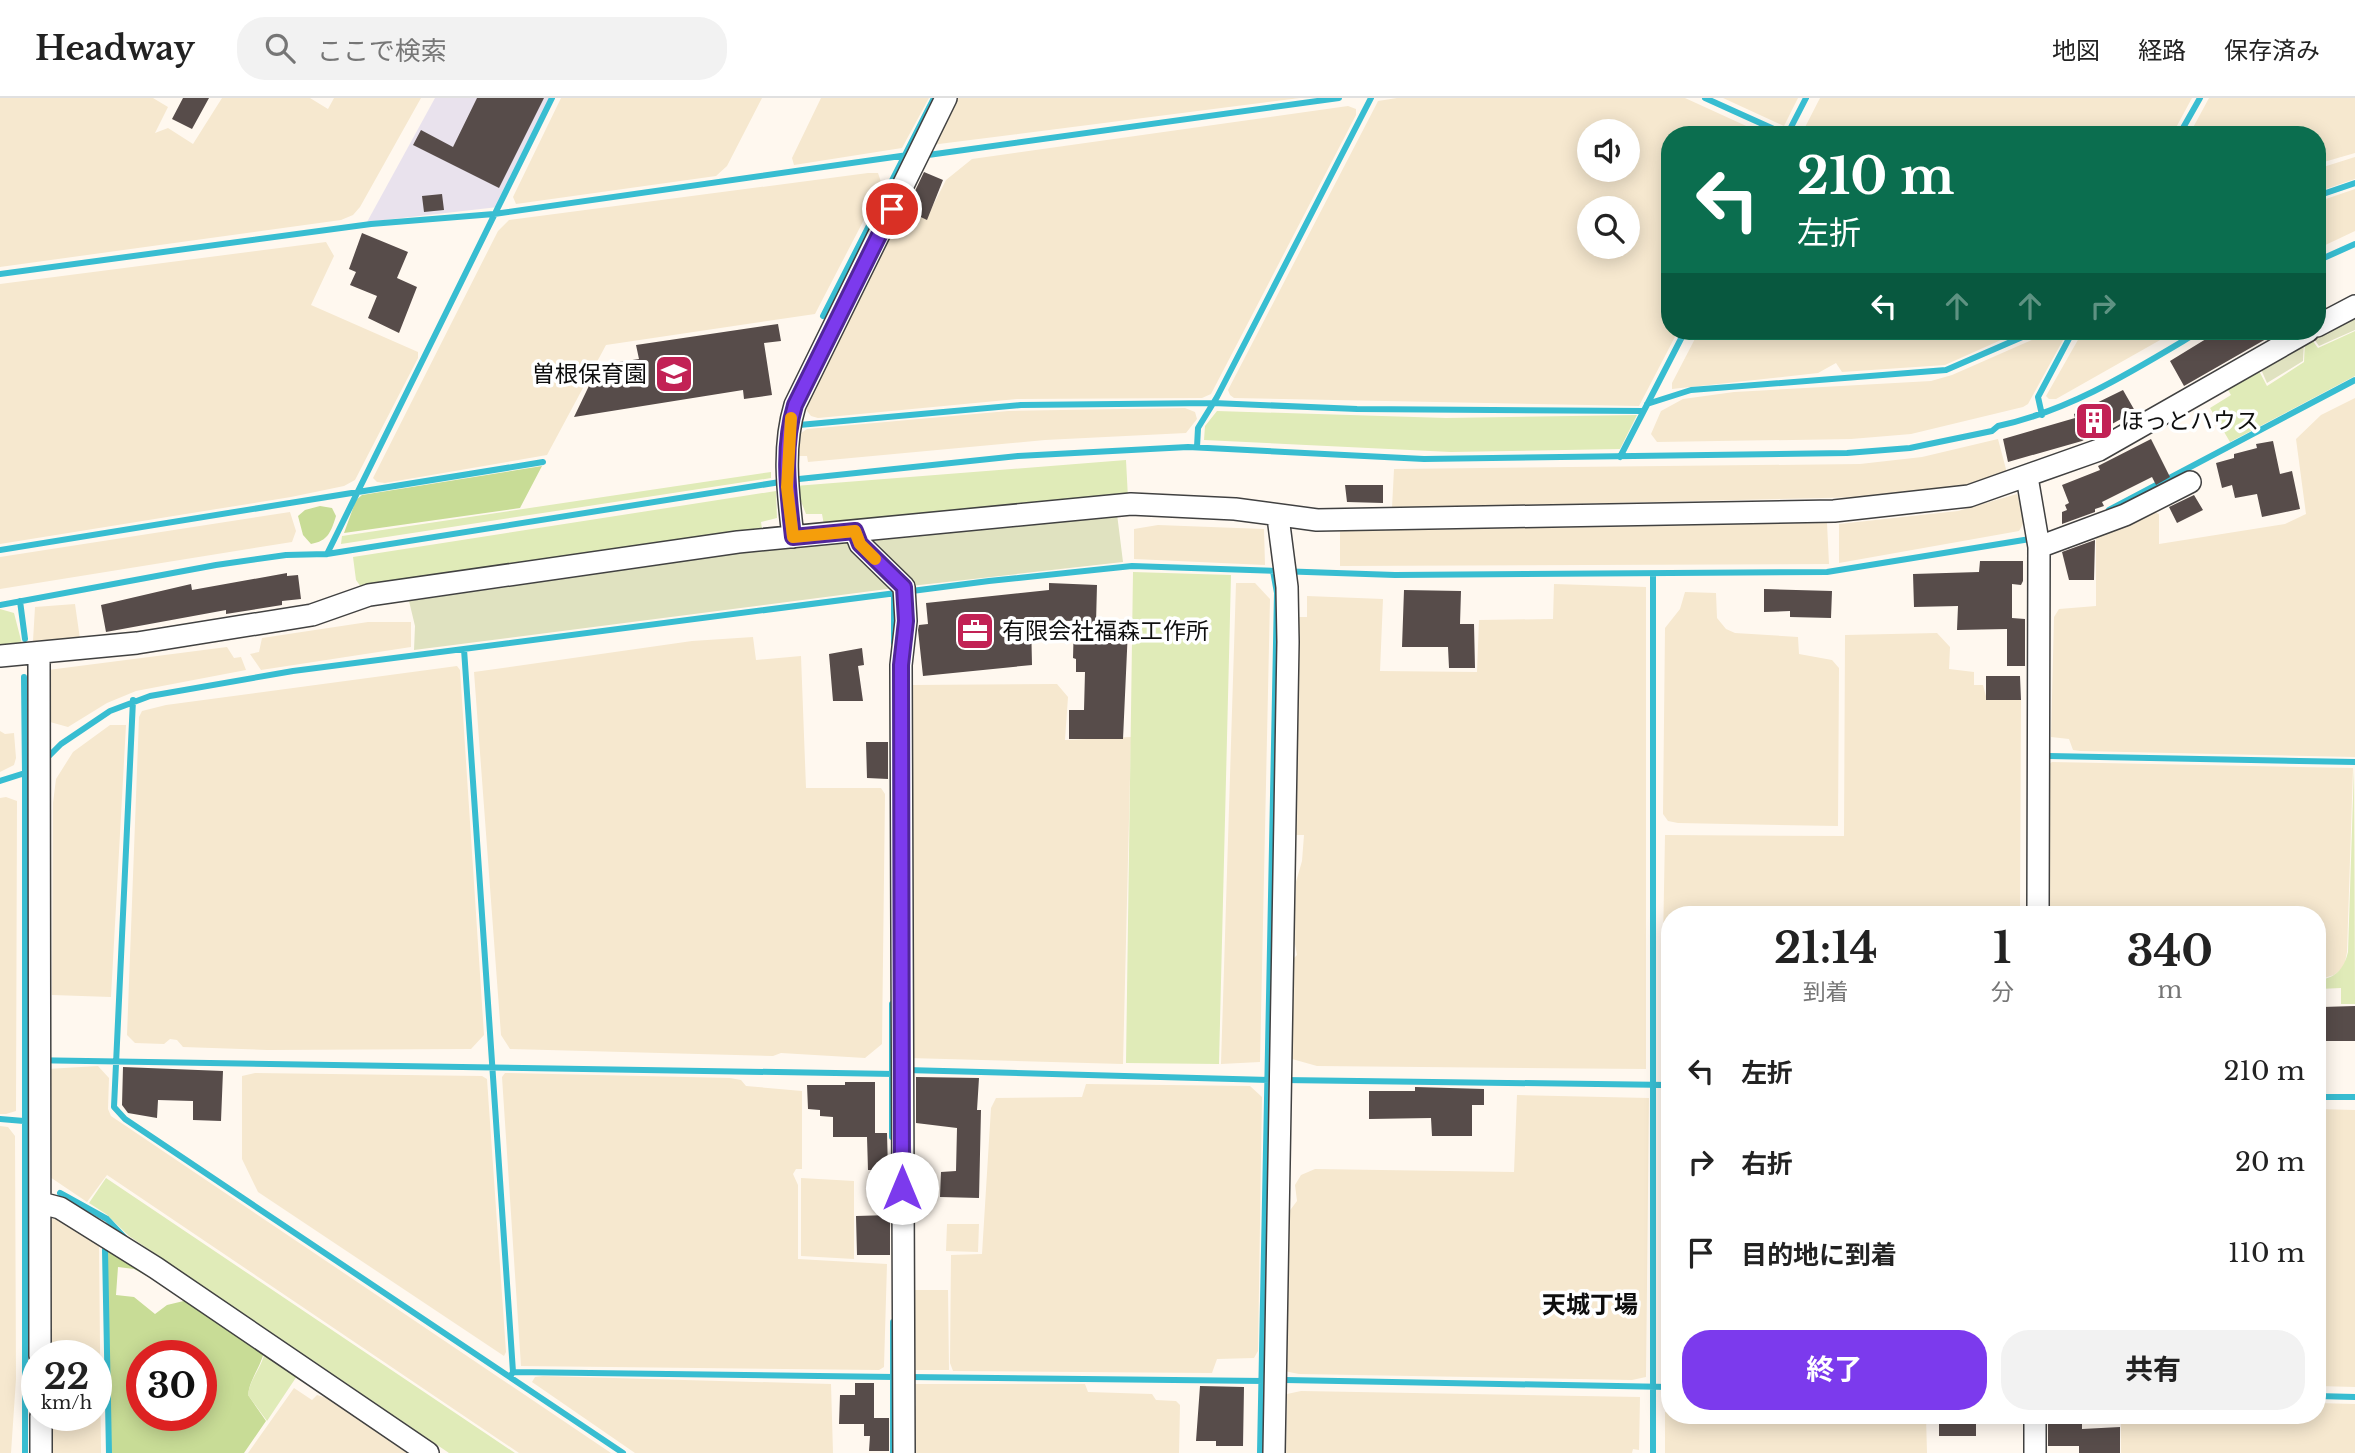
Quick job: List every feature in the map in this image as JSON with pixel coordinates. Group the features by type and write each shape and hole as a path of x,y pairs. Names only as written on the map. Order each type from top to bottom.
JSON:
{"street":[{"path":"793,537 787,479 790,422 805,379 946,98"},
{"path":"2326,321 2355,306"},
{"path":"0,656 137,643 313,615 369,595 672,550 1132,504 1235,509 1278,517 1317,520 1834,511 1969,496 2099,450 2292,340"},
{"path":"2027,477 2039,547 2038,906"},
{"path":"2039,547 2079,535 2126,515 2190,482"},
{"path":"1274,1453 1288,642 1286,573 1278,517"},
{"path":"855,531 860,544 904,592 906,621 901,665 904,1453"},
{"path":"39,654 40,1340"},
{"path":"41,1203 60,1208 112,1240 428,1453"},
{"path":"2035,1424 2035,1453"},
{"path":"41,1431 41,1453"}],"shaded area":[{"path":"0,98 153,98 168,107 155,133 168,128 193,144 222,98 310,98 328,109 334,98 421,98 360,207 353,215 341,220 0,267"},
{"path":"435,98 552,98 498,207 367,222"},
{"path":"561,98 762,98 727,166 716,176 516,204 513,197"},
{"path":"821,98 929,98 902,148 794,165 792,158"},
{"path":"956,98 1300,98 931,145"},
{"path":"1397,98 1685,98 1746,126 1661,126 1661,340 1673,340 1639,406 1234,398 1228,390 1378,101"},
{"path":"1723,98 1798,98 1784,126"},
{"path":"1820,98 2192,98 2177,126 1806,126"},
{"path":"2209,98 2355,98 2355,153 2326,161 2326,126 2194,126"},
{"path":"1348,106 1356,109 1356,115 1211,394 1202,398 1017,399 818,418 811,416 803,406 901,209 926,219 946,180 972,159"},
{"path":"2355,157 2355,179 2326,189 2326,166"},
{"path":"878,173 882,185 815,314 606,345 547,455 385,483 377,482 373,478 498,231 509,220"},
{"path":"2355,189 2355,231 2326,245 2326,199"},
{"path":"326,242 334,256 311,305 418,352 418,358 355,480 344,486 291,497 0,544 0,284"},
{"path":"1694,340 2001,340 1945,365 1842,372 1836,363 1818,373 1672,389 1672,383"},
{"path":"2032,340 2063,340 2028,404 1911,434 1851,439 1657,442 1651,434 1661,411 1683,399 1734,392 1931,381 1952,375"},
{"path":"2078,340 2160,340 2056,399 2046,396"},
{"path":"2355,398 2355,757 2080,751 2073,750 2069,739 2051,737 2054,617 2059,609 2096,606 2096,536 2152,511 2159,514 2159,544 2285,524 2306,514 2296,439 2321,415"},
{"path":"1185,408 1195,412 1197,419 1186,433 1045,440 808,462 807,456 799,456 801,433 807,429 1008,411"},
{"path":"1998,439 2007,473 1961,487 1935,491 1867,497 1392,508 1394,469 1860,464 1922,457"},
{"path":"2017,494 2025,510 2026,519 2019,531 1839,563 1839,524 1958,511"},
{"path":"290,512 296,531 292,542 0,589 0,557"},
{"path":"1827,523 1829,564 1340,566 1340,531"},
{"path":"1158,525 1264,529 1265,565 1134,559 1134,529"},
{"path":"1236,583 1255,583 1270,599 1260,1062 1221,1064"},
{"path":"1554,584 1646,587 1646,1069 1317,1066 1292,1059 1294,958 1297,955 1294,939 1296,882 1302,861 1304,835 1294,835 1298,617 1307,617 1307,596 1383,599 1380,671 1477,672 1479,620 1553,619"},
{"path":"1685,592 1716,593 1717,618 1726,629 1735,633 1798,637 1799,654 1832,660 1839,668 1838,826 1678,823 1668,821 1663,814 1665,628 1680,609"},
{"path":"75,604 80,639 33,641 35,607"},
{"path":"368,622 411,622 411,647 261,670 250,654 259,652 262,638"},
{"path":"1937,633 1950,647 1949,669 1974,672 1974,685 1983,685 1987,700 2021,700 2020,906 1664,906 1665,835 1844,836 1845,635"},
{"path":"753,637 756,660 801,656 806,788 881,788 885,794 882,1044 865,1058 781,1053 773,1056 510,1049 501,1035 474,672 692,641"},
{"path":"227,647 234,658 241,657 246,670 136,691 107,703 68,727 50,722 48,670"},
{"path":"457,666 460,670 484,1035 471,1049 267,1050 183,1047 177,1040 170,1039 164,1044 135,1043 127,1035 139,717 142,711 166,705"},
{"path":"1057,684 1068,697 1065,740 1131,737 1123,1064 909,1058 912,685"},
{"path":"110,725 126,725 111,997 52,995 53,803 56,779 73,752"},
{"path":"0,731 5,734 14,733 16,758 14,765 0,772"},
{"path":"2052,762 2353,768 2347,952 2344,967 2326,977 2326,906 2047,906 2048,765"},
{"path":"0,798 17,801 16,1111 0,1114"},
{"path":"98,1066 109,1078 108,1109 111,1116 611,1453 519,1453 107,1175 87,1202 50,1177 47,1069"},
{"path":"255,1073 482,1076 487,1079 506,1352 504,1356 258,1192 242,1159 242,1076"},
{"path":"505,1073 730,1078 741,1080 746,1086 802,1091 802,1169 796,1169 793,1174 798,1185 798,1259 887,1264 884,1367 879,1370 521,1366 502,1077"},
{"path":"1086,1084 1250,1086 1262,1097 1258,1351 1254,1358 1217,1359 1212,1373 953,1371 950,1363 951,1255 982,1254 991,1108 996,1098 1082,1097"},
{"path":"1517,1095 1649,1098 1646,1377 1632,1380 1299,1374 1284,1371 1288,1213 1297,1201 1295,1185 1301,1175 1315,1169 1514,1172"},
{"path":"2326,1109 2355,1110 2355,1387 2326,1386"},
{"path":"0,1126 8,1127 15,1136 16,1379 11,1453 0,1453"},
{"path":"801,1178 854,1181 854,1259 801,1256"},
{"path":"59,1216 99,1242 100,1340 48,1340 48,1221"},
{"path":"947,1224 979,1224 978,1252 946,1251"},
{"path":"914,1290 948,1290 949,1370 914,1370"},
{"path":"535,1377 831,1384 833,1453 635,1453 532,1382"},
{"path":"915,1384 1085,1384 1088,1392 1152,1394 1156,1400 1176,1401 1180,1405 1179,1453 910,1453 910,1406 916,1406"},
{"path":"294,1388 312,1400 317,1395 334,1400 414,1453 248,1453"},
{"path":"1301,1391 1640,1397 1639,1450 1633,1449 1632,1453 1286,1453 1287,1394"},
{"path":"2326,1403 2355,1404 2355,1453 2121,1453 2121,1424 2326,1424"},
{"path":"1665,1424 1926,1424 1927,1453 1665,1453"},
{"path":"48,1431 101,1431 101,1453 48,1453"}],"green space":[{"path":"2355,312 2355,330 2319,346 2315,340 2326,340 2326,328"},
{"path":"2355,331 2355,376 2230,442 2210,408 2231,395 2225,385 2258,369 2267,386 2304,362 2306,340 2312,340 2318,348"},
{"path":"2304,341 2303,361 2267,383 2260,367"},
{"path":"1217,411 1446,418 1637,415 1620,449 1451,452 1204,440 1205,426"},
{"path":"1126,460 1128,498 824,525 822,514 806,514 795,486"},
{"path":"542,466 520,508 344,533 356,500 362,495"},
{"path":"771,472 771,478 341,544 342,536"},
{"path":"776,491 777,518 761,522 762,529 377,586 361,587 356,580 353,557"},
{"path":"320,506 332,508 336,516 328,535 311,544 303,535 298,516 305,510"},
{"path":"1117,514 1123,562 911,586 869,542 875,537"},
{"path":"838,539 855,548 895,588 414,650 415,626 409,601"},
{"path":"1133,572 1231,575 1219,1064 1126,1063"},
{"path":"0,609 14,613 22,644 0,647"},
{"path":"2354,767 2355,1004 2341,1004 2341,988 2326,989 2326,978 2338,972 2348,952"},
{"path":"106,1178 515,1453 449,1453 129,1236 106,1214 89,1203"},
{"path":"110,1250 151,1273 149,1277 134,1269 118,1267 116,1295 134,1297 155,1314 167,1305 192,1299 264,1351 248,1395 266,1421 244,1453 111,1453 112,1340 109,1340 107,1254"},
{"path":"265,1351 299,1373 267,1421 248,1395"}],"building":[{"path":"183,98 209,98 192,129 172,119"},
{"path":"477,98 544,98 499,188 413,145 421,130 453,147"},
{"path":"924,172 943,180 927,220 906,210"},
{"path":"442,194 444,210 424,212 422,196"},
{"path":"362,233 408,252 397,278 417,287 399,333 368,318 377,296 350,285 356,272 349,269"},
{"path":"778,324 781,341 764,343 772,395 744,399 743,390 574,417 599,365 639,359 636,345"},
{"path":"2204,340 2264,340 2184,386 2170,361"},
{"path":"2123,390 2135,411 2082,441 2008,462 2003,439 2075,418 2074,414"},
{"path":"2151,439 2170,477 2156,485 2152,477 2102,502 2104,506 2095,509 2095,512 2062,524 2062,512 2067,510 2065,505 2069,503 2062,485 2100,470 2098,466"},
{"path":"2273,441 2280,474 2292,471 2300,509 2262,517 2257,494 2235,498 2232,485 2222,488 2216,463 2234,458 2234,454 2257,448 2256,444"},
{"path":"1345,485 1383,485 1383,503 1347,502"},
{"path":"2194,495 2203,510 2177,523 2169,507"},
{"path":"2095,540 2094,580 2069,580 2062,552"},
{"path":"1980,561 2023,561 2023,581 2021,585 2012,584 2012,618 2025,619 2025,666 2007,666 2007,629 1957,630 1958,606 1914,607 1913,574 1979,572"},
{"path":"287,573 287,576 298,575 301,599 282,601 282,605 226,614 226,610 106,632 101,605 191,584 192,590"},
{"path":"1049,583 1097,585 1096,623 1116,623 1116,629 1128,629 1123,739 1069,739 1069,710 1084,710 1085,672 1076,672 1076,659 1073,658 1074,621 1031,620 1032,665 923,676 918,630 919,625 928,624 926,603 1049,590"},
{"path":"1764,589 1832,591 1831,618 1790,617 1790,611 1764,612"},
{"path":"1404,590 1461,591 1460,624 1474,624 1475,668 1449,668 1448,647 1402,647"},
{"path":"862,648 864,665 858,666 863,701 833,701 829,654"},
{"path":"1986,676 2020,676 2021,700 1986,700"},
{"path":"866,742 888,742 888,779 867,778"},
{"path":"2355,1006 2355,1041 2326,1041 2326,1007"},
{"path":"123,1067 223,1071 221,1121 193,1120 193,1101 158,1100 157,1118 128,1113 122,1105"},
{"path":"916,1077 979,1078 979,1198 940,1197 941,1172 956,1171 957,1128 916,1123"},
{"path":"845,1082 875,1082 875,1133 887,1133 888,1170 868,1170 867,1137 833,1137 833,1117 820,1116 820,1110 808,1109 807,1085 845,1085"},
{"path":"1415,1087 1484,1089 1484,1105 1472,1105 1472,1136 1432,1136 1431,1118 1369,1119 1369,1091 1415,1091"},
{"path":"890,1215 890,1255 857,1255 856,1216"},
{"path":"855,1383 874,1383 874,1418 889,1418 889,1451 869,1451 870,1436 864,1436 864,1424 839,1424 840,1395 855,1395"},
{"path":"1200,1386 1244,1387 1243,1446 1216,1446 1216,1441 1196,1441"},
{"path":"1939,1424 1976,1424 1976,1436 1939,1436"},
{"path":"2048,1424 2082,1424 2082,1429 2120,1427 2120,1453 2079,1453 2079,1446 2048,1446"}],"waterway":[{"path":"327,554 552,98"},
{"path":"823,316 934,98"},
{"path":"928,155 1339,98"},
{"path":"1197,447 1198,428 1217,397 1371,98"},
{"path":"1705,98 1767,126"},
{"path":"1792,126 1806,98"},
{"path":"2184,126 2200,98"},
{"path":"0,274 371,224 494,214 908,155"},
{"path":"2326,193 2355,183"},
{"path":"2326,257 2355,244"},
{"path":"1620,457 1680,340"},
{"path":"1647,404 1691,390 1946,370 2015,340"},
{"path":"2042,415 2038,397 2068,340"},
{"path":"0,605 216,565 286,555 327,554 799,479 1018,456 1188,447 1424,459 1847,453 1910,448 1992,431 1998,426 2052,410 2103,387 2185,340"},
{"path":"2109,510 2355,380"},
{"path":"799,425 1021,405 1213,403 1357,409 1643,411"},
{"path":"0,550 543,462"},
{"path":"49,756 61,744 110,711 150,696 293,671 989,581 1132,566 1395,575 1827,572 2030,539"},
{"path":"1260,1453 1277,593 1273,571"},
{"path":"1653,576 1653,1453"},
{"path":"894,593 894,643"},
{"path":"20,601 25,639"},
{"path":"464,649 513,1372"},
{"path":"0,781 25,773 24,677"},
{"path":"133,700 114,1107 125,1119 623,1453"},
{"path":"2049,756 2355,762"},
{"path":"25,773 25,1453"},
{"path":"892,1004 892,1137"},
{"path":"25,1060 894,1074"},
{"path":"906,1070 1269,1080"},
{"path":"1283,1080 1661,1085"},
{"path":"2326,1097 2355,1097"},
{"path":"0,1119 24,1121"},
{"path":"60,1193 107,1219 125,1238"},
{"path":"109,1244 105,1250 109,1453"},
{"path":"893,1322 893,1453"},
{"path":"510,1377 513,1372 894,1377"},
{"path":"909,1377 1264,1381"},
{"path":"1285,1380 1661,1387"},
{"path":"2326,1396 2355,1397"}],"slow traffic":[{"path":"791,418 787,487 793,537 855,531 860,544 875,559"}],"place":[{"name":"曽根保育園","path":"674,374"},
{"name":"ほっとハウス","path":"2094,421"},
{"name":"有限会社福森工作所","path":"975,631"}],"district":[{"name":"天城丁場","path":"1590,1304"}],"route":[{"path":"892,209 805,379 795,405 788,434 787,487 793,537 855,531 860,544 904,587 906,621 901,665 902,1188"}]}
